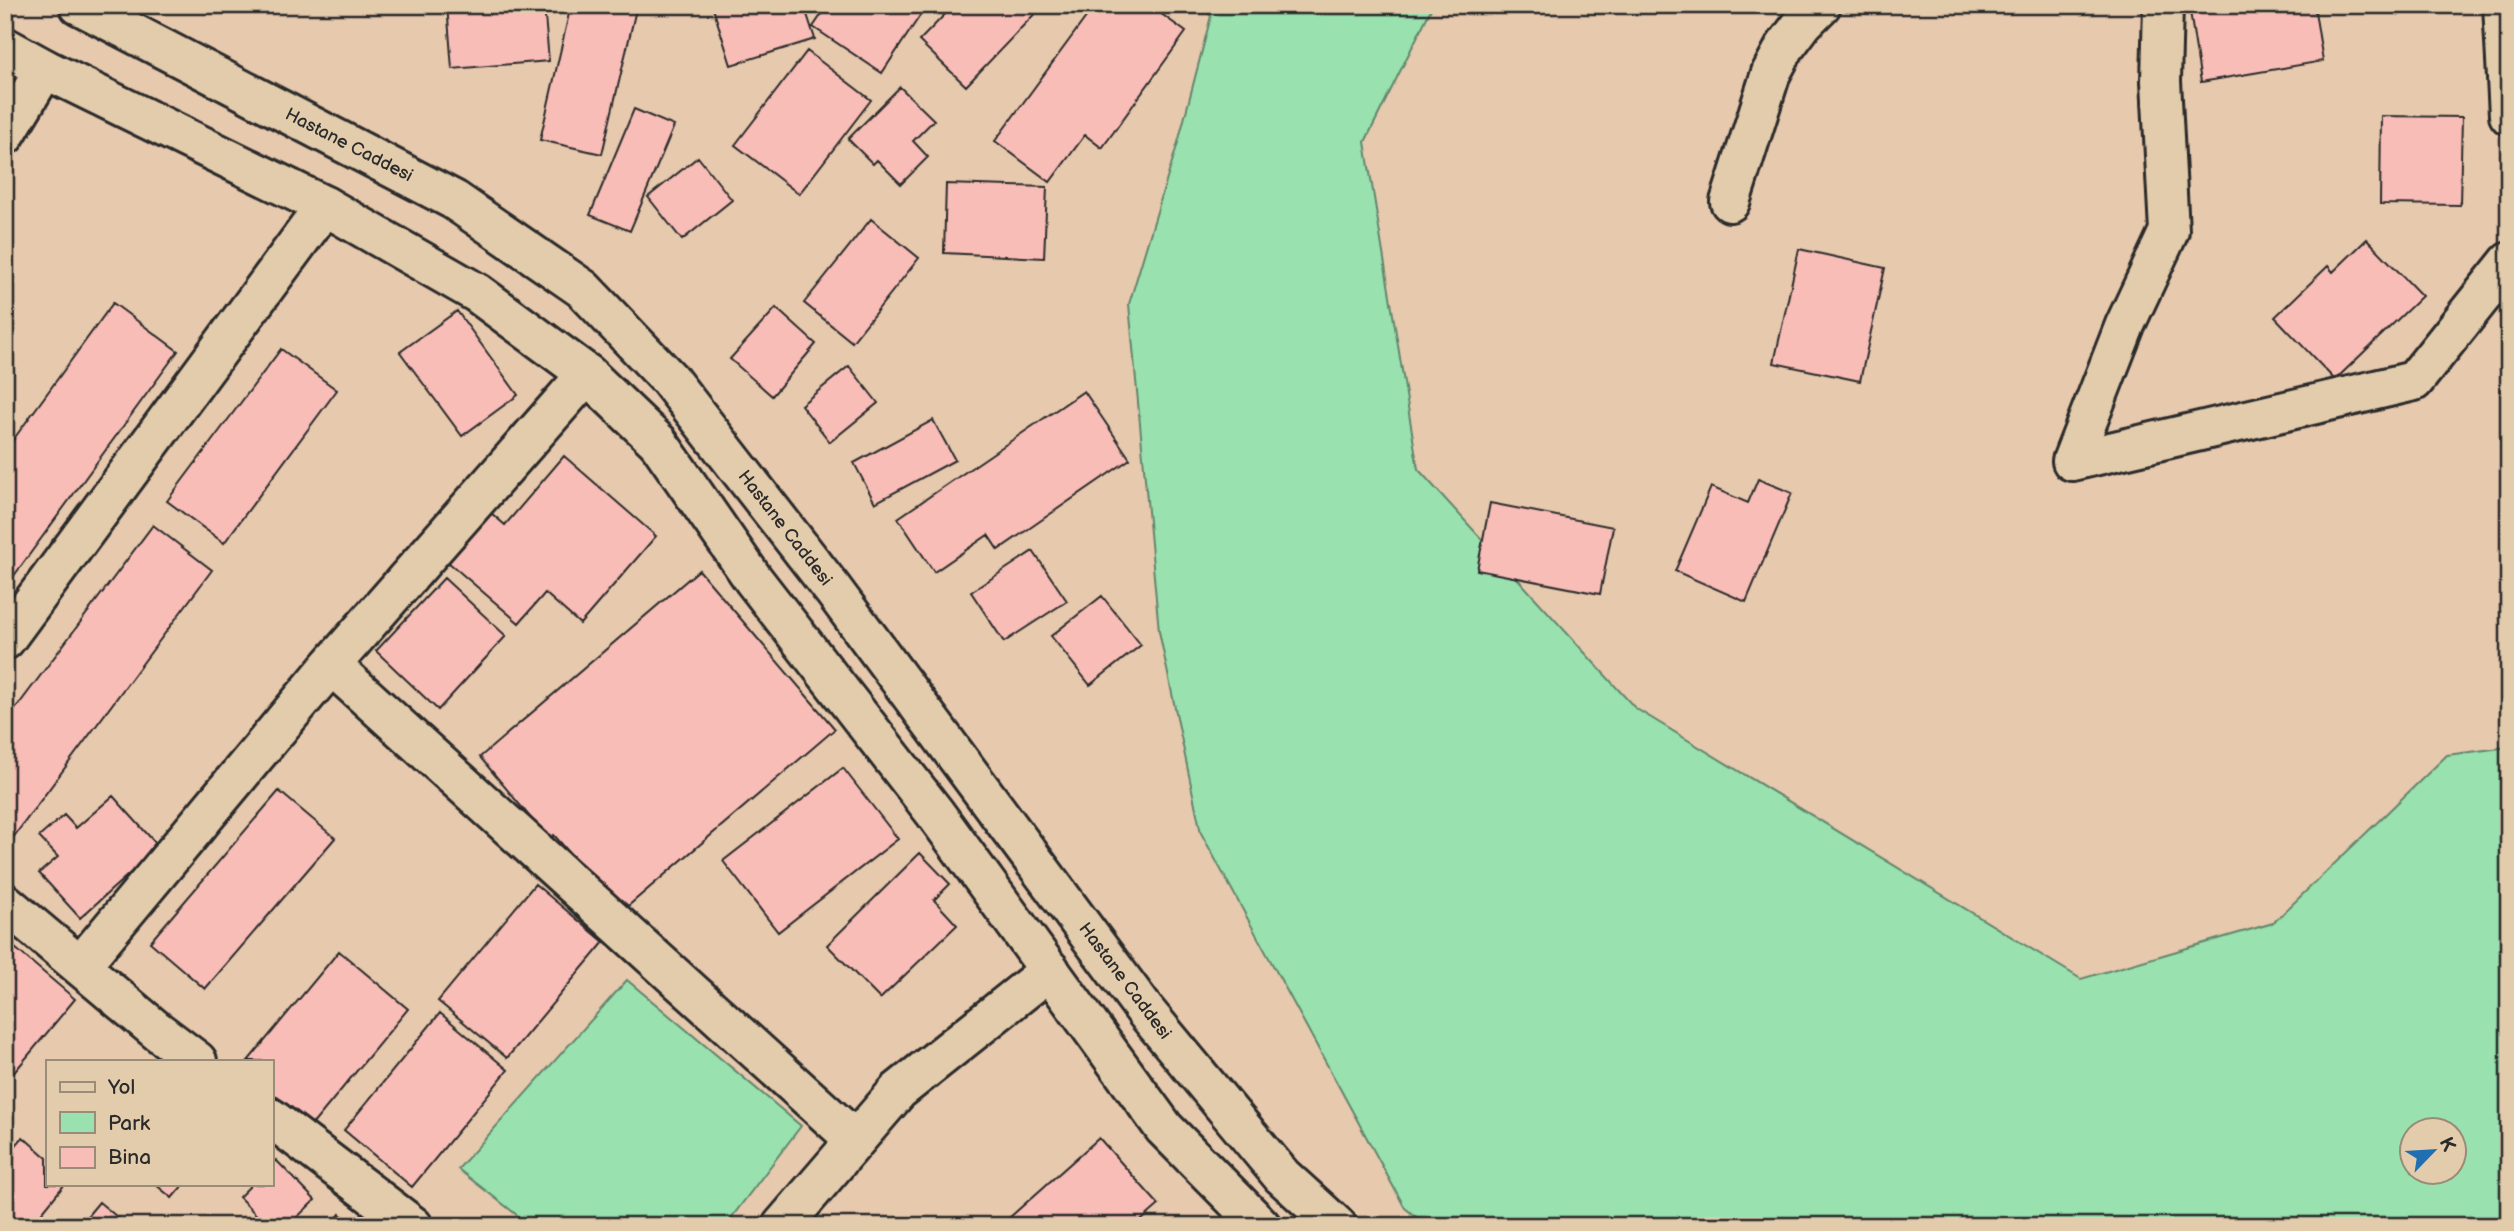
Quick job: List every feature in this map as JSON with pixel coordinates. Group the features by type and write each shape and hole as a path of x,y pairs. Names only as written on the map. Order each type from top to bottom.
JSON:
{"street":[{"name":"Hastane Caddesi","path":"79,5 454,200 583,289 686,400 833,590 1146,1012 1282,1176 1337,1226"},
{"path":"1730,202 1771,73 1785,47 1821,5"},
{"path":"2163,5 2161,81 2169,231 2125,325 2072,461 2414,381 2509,262"},
{"path":"2503,5 2509,115"},
{"path":"5,47 325,206 477,293 587,374 658,442 753,579 935,813 1164,1128 1261,1226"},
{"path":"5,135 45,69"},
{"path":"5,640 325,206"},
{"path":"80,966 331,665 587,374"},
{"path":"331,665 855,1140"},
{"path":"5,902 196,1060"},
{"path":"782,1226 898,1091 1050,970"},
{"path":"273,1120 413,1226"}],"green space":[{"path":"1199,5 1433,5 1365,142 1418,469 1635,708 2081,979 2273,923 2447,755 2509,747 2509,1226 1428,1226 1405,1208 1201,833 1159,631 1129,304 1179,139 1211,16"},
{"path":"627,980 801,1126 725,1226 531,1226 458,1169"}],"building":[{"path":"447,5 544,5 549,61 452,69"},
{"path":"571,5 637,5 602,154 540,140"},
{"path":"712,5 804,5 815,39 731,65"},
{"path":"828,5 927,5 882,73 813,27"},
{"path":"954,5 1043,5 966,86 919,41"},
{"path":"1095,5 1149,5 1186,32 1102,148 1085,135 1050,182 995,141"},
{"path":"2189,5 2284,5 2285,9 2314,5 2323,61 2201,82"},
{"path":"807,51 871,100 799,194 735,145"},
{"path":"900,87 934,120 913,141 928,157 901,184 877,160 873,164 848,139"},
{"path":"634,109 674,126 630,231 590,215"},
{"path":"2381,116 2462,117 2460,205 2380,204"},
{"path":"698,157 732,200 682,240 648,197"},
{"path":"946,184 1047,187 1044,258 944,253"},
{"path":"871,219 919,258 852,342 804,303"},
{"path":"2367,239 2422,296 2335,380 2275,317 2328,266 2333,272"},
{"path":"1799,249 1885,268 1860,381 1774,363"},
{"path":"113,303 178,351 5,588 5,451"},
{"path":"776,308 816,344 772,396 730,359"},
{"path":"457,311 518,395 462,436 400,352"},
{"path":"281,349 337,390 224,543 167,501"},
{"path":"849,366 878,403 830,442 801,405"},
{"path":"1084,391 1130,459 998,550 988,535 934,572 898,518"},
{"path":"933,420 955,460 875,503 854,463"},
{"path":"564,456 656,536 580,624 545,593 519,623 448,562 491,513 505,525"},
{"path":"1758,479 1792,493 1746,602 1675,571 1711,487 1748,503"},
{"path":"1490,503 1613,527 1600,594 1477,570"},
{"path":"153,525 212,570 9,843 5,840 5,723"},
{"path":"1033,551 1067,601 1004,642 971,592"},
{"path":"699,570 835,729 621,912 554,835 549,840 480,757"},
{"path":"444,578 506,636 438,710 376,651"},
{"path":"1102,596 1141,645 1090,685 1051,636"},
{"path":"843,768 898,839 778,932 723,861"},
{"path":"279,791 335,838 205,989 150,942"},
{"path":"113,796 159,847 80,918 39,873 58,857 39,837 64,815 76,828"},
{"path":"920,853 950,884 934,900 957,925 880,999 827,945"},
{"path":"535,884 604,942 507,1058 438,1001"},
{"path":"15,948 75,999 12,1075 5,1069 5,959"},
{"path":"339,951 408,1009 312,1125 273,1094 273,1060 249,1060"},
{"path":"440,1013 508,1070 412,1187 344,1130"},
{"path":"23,1137 46,1157 46,1186 63,1186 31,1226 5,1226 5,1158"},
{"path":"1099,1138 1159,1205 1135,1226 1000,1226"},
{"path":"276,1160 315,1200 288,1226 267,1226 239,1197 250,1186 273,1186 273,1163"},
{"path":"157,1186 182,1186 172,1198"},
{"path":"99,1202 128,1226 79,1226"},
{"path":"340,1214 354,1226 330,1226"}]}
